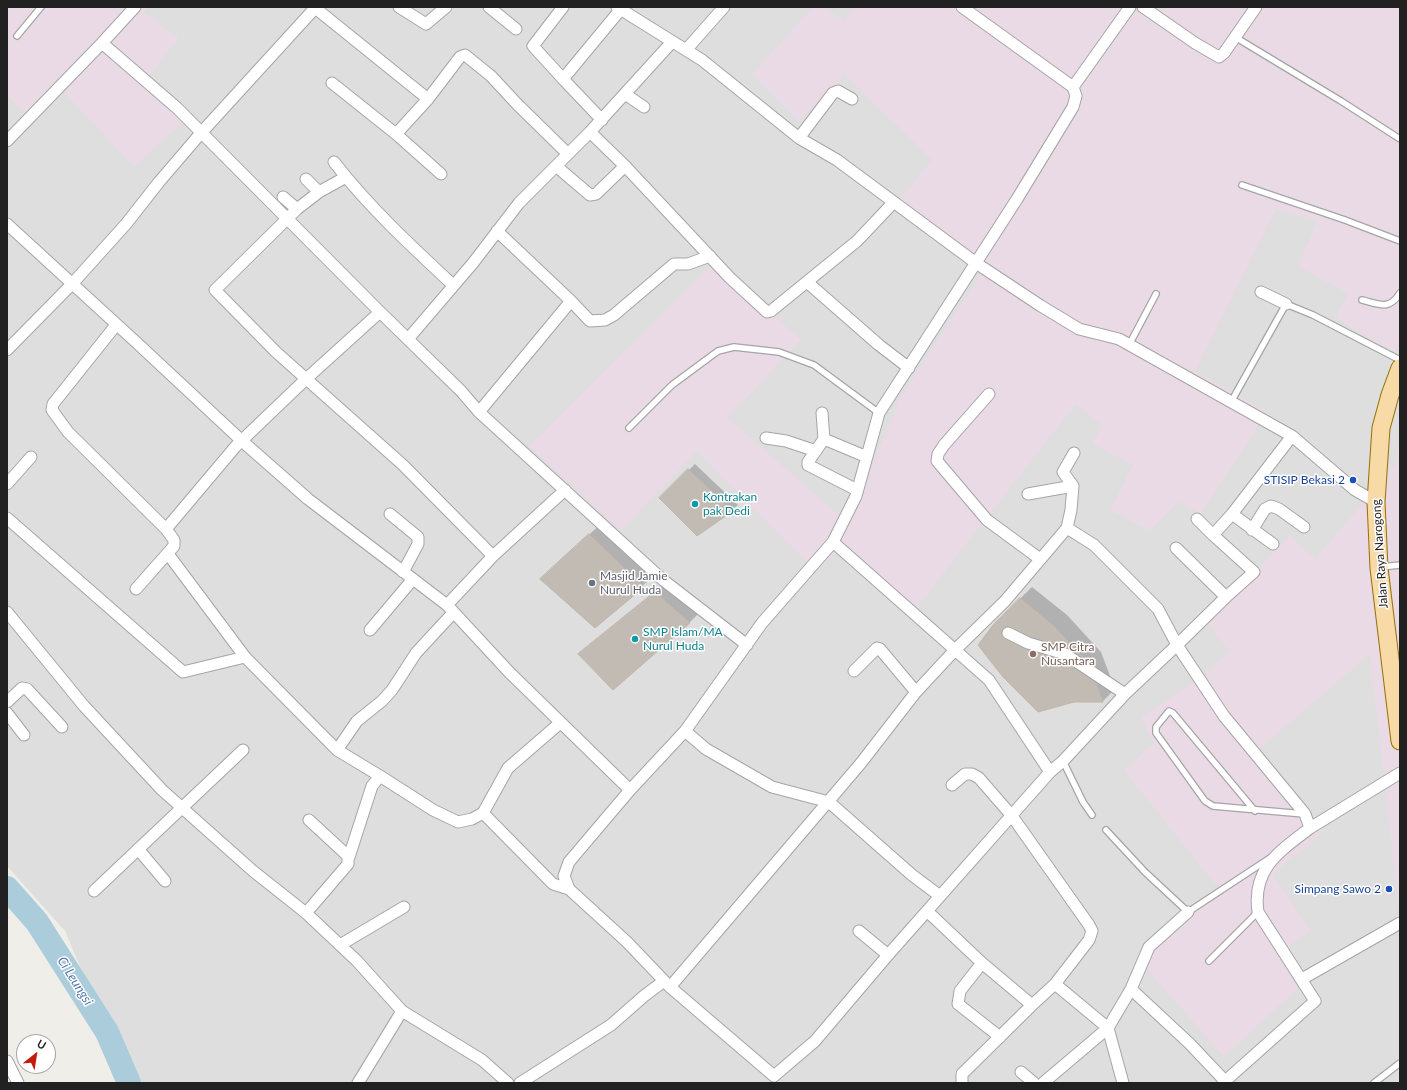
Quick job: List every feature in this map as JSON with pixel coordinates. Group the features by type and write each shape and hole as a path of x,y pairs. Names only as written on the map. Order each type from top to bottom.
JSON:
{"main road":[{"name":"Jalan Raya Narogong","path":"1400,368 1390,394 1381,428 1376,502 1379,568 1400,741"}],"street":[{"path":"7,141 102,43 134,7"},
{"path":"7,350 72,284 126,224 159,182 201,133 315,7 428,99"},
{"path":"399,7 426,24 446,7"},
{"path":"489,7 516,30"},
{"path":"562,7 533,46 602,120"},
{"path":"686,50 724,7"},
{"path":"569,889 564,876 567,866 630,790 685,731 776,606 833,542 857,490 879,413 976,263 1073,107 1076,96 1073,87 962,7"},
{"path":"1073,87 1130,7"},
{"path":"1143,7 1218,57 1223,55 1256,7"},
{"path":"563,79 619,8 702,60 799,138 837,160 893,204 976,263 1073,326 1092,333 1119,339 1292,436 1355,490 1376,502"},
{"path":"408,339 519,204 602,120 672,42"},
{"path":"102,43 177,108 380,312 461,391 479,412 663,580 747,645"},
{"path":"396,134 428,99 460,57 467,56 491,76 568,154"},
{"path":"332,83 396,134 441,174"},
{"path":"799,138 833,93 838,91 852,99"},
{"path":"625,94 644,107"},
{"path":"590,132 625,166 710,256 767,312 771,311 856,241 893,204"},
{"path":"334,162 346,177 408,243 453,285"},
{"path":"556,166 590,195 596,194 625,166"},
{"path":"346,177 319,192 297,209 215,290 306,379 403,465 493,556"},
{"path":"306,179 319,192"},
{"path":"284,197 297,209"},
{"path":"7,224 242,441 308,499 450,609 560,723 630,790"},
{"path":"497,231 572,301 590,321 605,320 614,315 674,264 688,264 710,256"},
{"path":"807,282 878,344 909,368"},
{"path":"1261,292 1286,304"},
{"path":"479,412 572,301"},
{"path":"166,529 242,441 306,379 380,312"},
{"path":"116,325 53,404 52,410 68,432 166,529 174,540 174,546 168,554 136,589"},
{"path":"989,394 944,445 938,454 937,462 987,520 1040,559"},
{"path":"822,414 824,439 808,462 809,466 857,490"},
{"path":"1213,535 1232,514 1292,436"},
{"path":"766,438 786,441 816,451"},
{"path":"824,439 867,457"},
{"path":"526,1081 611,1025 644,996 667,984 829,802 916,692 954,650 1005,600 1067,528 1074,486 1063,472 1074,453"},
{"path":"7,484 31,457"},
{"path":"1028,494 1074,486"},
{"path":"337,750 357,721 382,701 392,690 416,653 493,556 565,490"},
{"path":"1252,530 1265,510 1271,506 1279,509 1304,527"},
{"path":"390,514 418,537 418,544 403,572"},
{"path":"1232,514 1273,544"},
{"path":"7,518 183,672 245,657"},
{"path":"483,813 553,884 569,889 627,942 659,978 775,1080 815,1041 888,955 1050,772 1063,761 1124,694 1254,572 1197,519"},
{"path":"1067,528 1094,545 1158,609 1177,645 1224,716 1305,814 1310,828"},
{"path":"833,542 989,680 1050,772"},
{"path":"1176,548 1226,597"},
{"path":"168,554 245,657 337,750 433,810 458,822 472,819 483,813 508,768 560,723"},
{"path":"370,630 413,579"},
{"path":"7,612 84,706 162,790 253,872 306,913 357,961 402,1011 482,1060 508,1083"},
{"path":"1008,633 1028,643 1065,654 1124,694"},
{"path":"854,671 877,648 880,649 916,692"},
{"path":"7,702 18,690 22,688 28,689 62,726"},
{"path":"7,713 24,735"},
{"path":"685,731 706,749 772,787 829,802 912,874 940,896"},
{"path":"94,891 181,807 243,750"},
{"path":"1131,989 1190,1044 1224,1082 1314,1004 1315,1001 1258,912 1256,897 1258,882 1277,853 1310,828 1400,773"},
{"path":"952,785 964,774 972,774 979,778 1012,816 1092,931 1089,940 1054,984 962,1074 962,1083"},
{"path":"306,913 348,864 372,786 380,776"},
{"path":"309,820 349,858"},
{"path":"138,848 165,881"},
{"path":"340,945 404,907"},
{"path":"927,911 982,962 1032,1005"},
{"path":"1042,1083 1108,1028 1131,989 1149,947 1188,912"},
{"path":"1302,980 1400,922"},
{"path":"858,931 888,955"},
{"path":"982,962 960,991 958,1004 1000,1037"},
{"path":"1054,984 1108,1028 1123,1083"},
{"path":"358,1083 402,1011"},
{"path":"7,1061 18,1083"},
{"path":"1021,1072 1034,1083"}],"lane":[{"path":"17,36 41,7"},
{"path":"1235,37 1341,101 1400,140"},
{"path":"1242,185 1345,220 1400,241"},
{"path":"1362,300 1386,305 1394,301 1400,293"},
{"path":"1129,345 1156,294"},
{"path":"1231,402 1286,304 1313,315 1400,360"},
{"path":"629,428 672,385 718,351 734,347 779,352 814,365 879,413"},
{"path":"1379,568 1400,565"},
{"path":"1255,811 1174,713 1168,712 1156,727 1156,733 1205,801 1213,806 1255,811 1305,814"},
{"path":"1063,761 1083,802 1092,815"},
{"path":"1106,830 1145,872 1188,912 1277,853"},
{"path":"1209,961 1258,912"},
{"path":"1374,1083 1400,1063"}],"shaded area":[{"path":"7,7 1400,7 1400,1083 129,1083 65,931 7,866"},
{"path":"7,7 149,7 144,12 179,38 146,80 186,119 134,167 60,88 30,117 7,96"},
{"path":"813,7 823,7 844,21 854,7 1400,7 1400,341 1394,352 1335,318 1348,294 1298,266 1317,221 1276,209 1195,371 1267,412 1201,514 1178,502 1150,531 1110,510 1133,465 1092,443 1102,426 1076,404 917,607 840,548 816,572 697,451 621,531 529,446 716,261 801,340 728,418 849,524 900,398 983,271 897,202 932,160 845,75 799,121 752,74"},
{"path":"1400,439 1400,914 1370,654 1258,750 1324,832 1273,874 1311,931 1289,946 1309,978 1224,1057 1144,966 1154,946 1220,890 1124,770 1154,743 1141,718 1202,676 1229,651 1208,623 1290,535 1315,559 1396,464"}],"building":[{"name":"Kontrakan pak Dedi","path":"688,469 733,511 697,536 659,498"},
{"name":"Masjid Jamie Nurul Huda","path":"589,534 644,587 595,628 540,579"},
{"name":"SMP Islam/MA Nurul Huda","path":"655,592 690,623 613,690 578,654"},
{"name":"SMP Citra Nusantara","path":"1020,598 1055,627 1089,664 1103,702 1074,702 1038,712 1003,677 978,645 993,625"}],"waterway":[{"name":"Ci Leungsi","path":"7,888 37,922 107,1032 129,1083"}],"place":[{"name":"STISIP Bekasi 2","path":"1353,480"},
{"name":"Kontrakan pak Dedi","path":"695,504"},
{"name":"Masjid Jamie Nurul Huda","path":"592,583"},
{"name":"SMP Islam/MA Nurul Huda","path":"635,639"},
{"name":"SMP Citra Nusantara","path":"1033,654"},
{"name":"Simpang Sawo 2","path":"1389,889"}]}
